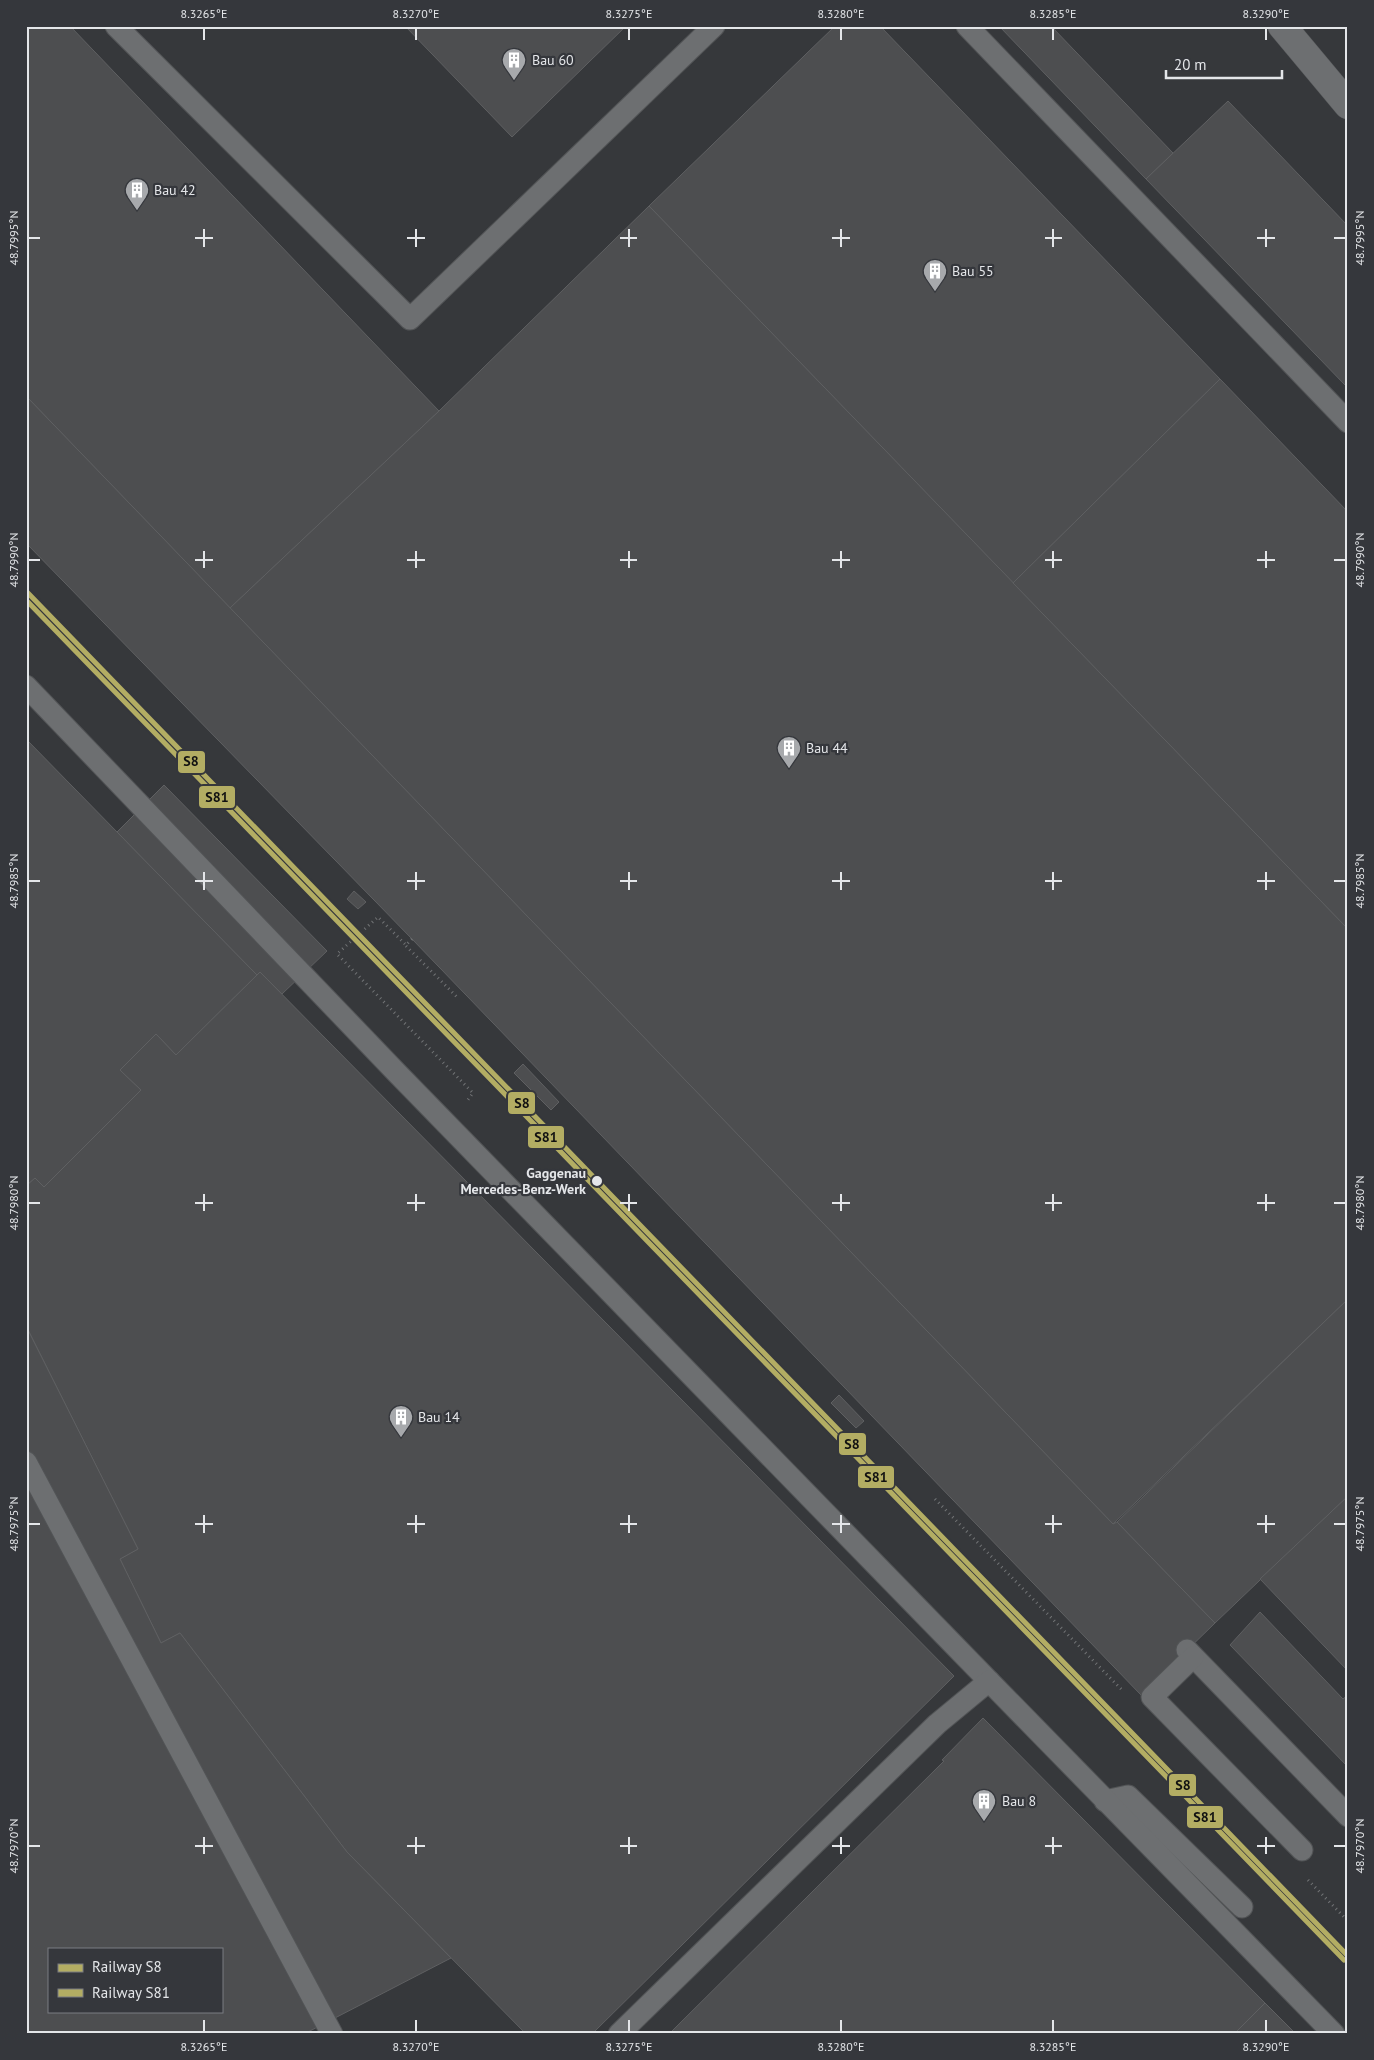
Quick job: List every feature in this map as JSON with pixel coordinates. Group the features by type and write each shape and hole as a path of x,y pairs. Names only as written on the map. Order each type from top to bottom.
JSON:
{"street":[{"path":"1282,26 1348,105"}],"lane":[{"path":"116,26 410,319 714,26"},
{"path":"967,26 1348,422"},
{"path":"26,686 402,1078 1334,2034"},
{"path":"26,1462 332,2034"},
{"path":"1302,1850 1152,1696 1190,1654 1348,1816"},
{"path":"619,2034 937,1724 989,1681"},
{"path":"1105,1801 1128,1796 1242,1907"}],"path":[{"path":"457,997 378,917 337,954 473,1093 468,1101"},
{"path":"406,946 412,939"},
{"path":"935,1499 980,1544"}],"building":[{"name":"Bau 42","path":"26,26 70,26 439,411 230,608 26,396"},
{"name":"Bau 60","path":"405,26 626,26 512,137"},
{"name":"Bau 55","path":"835,26 880,26 1220,379 1013,583 649,206"},
{"path":"999,26 1051,26 1173,153 1146,179"},
{"path":"1228,101 1348,226 1348,382 1345,385 1146,179"},
{"name":"Bau 44","path":"649,206 1348,929 1348,1299 1113,1524 230,608 439,411"},
{"path":"1220,379 1348,512 1348,929 1013,583"},
{"path":"26,396 1113,1524 1117,1522 1215,1623 1141,1695 412,939 26,543"},
{"path":"26,739 257,975 176,1055 156,1034 120,1070 141,1090 44,1187 35,1178 26,1186"},
{"path":"164,785 327,951 282,994 260,972 257,975 117,832"},
{"path":"354,891 366,902 358,909 347,899"},
{"name":"Bau 14","path":"260,972 954,1676 592,2034 526,2034 347,1852 180,1633 161,1643 120,1559 138,1549 26,1326 26,1186 35,1178 44,1187 141,1090 120,1070 156,1034 176,1055"},
{"path":"523,1064 559,1102 551,1110 514,1073"},
{"path":"1348,1299 1348,1496 1215,1623 1117,1522"},
{"path":"26,1326 138,1549 120,1559 161,1643 180,1633 347,1852 451,1958 304,2034 26,2034"},
{"path":"839,1395 864,1421 856,1428 831,1403"},
{"path":"1348,1496 1348,1671 1260,1579"},
{"path":"1260,1612 1343,1699 1348,1695 1348,1767 1230,1645"},
{"name":"Bau 8","path":"983,1718 1265,2003 1234,2034 669,2034 944,1761 942,1760"},
{"path":"1265,2003 1296,2034 1234,2034"}],"rail line":[{"name":"S8","path":"26,591 1348,1956"},
{"name":"S81","path":"26,600 1344,1960"}],"place":[{"name":"Bau 60","path":"514,81"},
{"name":"Bau 42","path":"137,211"},
{"name":"Bau 55","path":"935,292"},
{"name":"Bau 44","path":"789,769"},
{"name":"Gaggenau Mercedes-Benz-Werk","path":"597,1181"},
{"name":"Bau 14","path":"401,1438"},
{"name":"Bau 8","path":"984,1822"}]}
